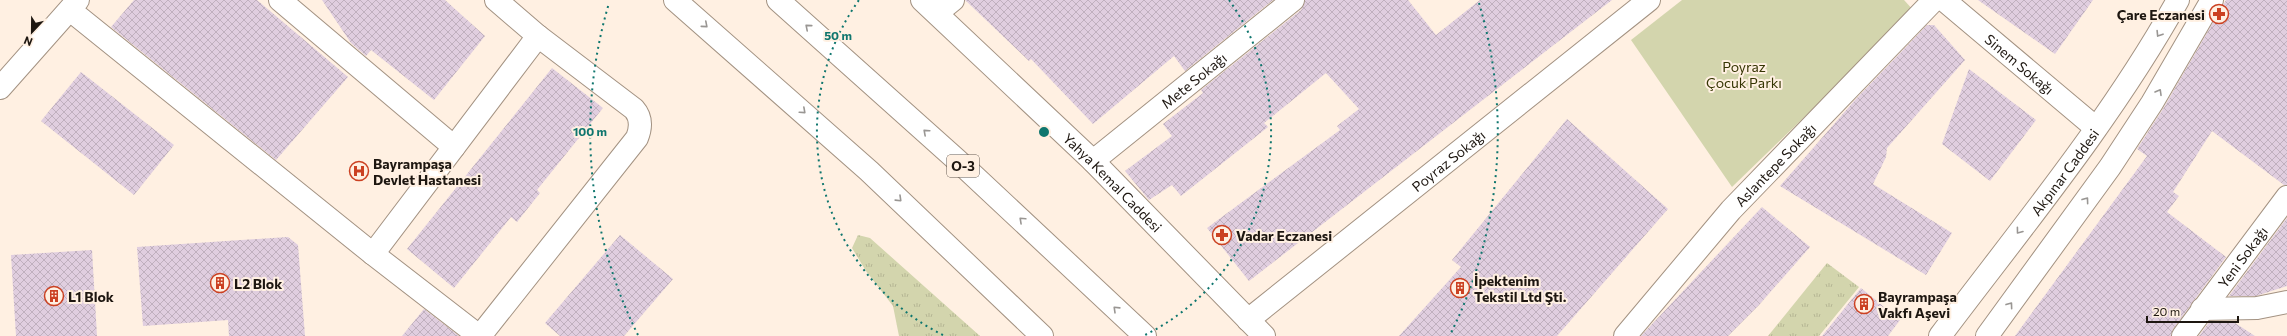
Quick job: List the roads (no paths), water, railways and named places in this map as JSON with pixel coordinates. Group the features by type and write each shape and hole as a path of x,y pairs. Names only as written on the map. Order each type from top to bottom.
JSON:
{"main road":[{"path":"280,0 454,147"},
{"path":"2,89 74,5 372,254 479,336 637,138 640,126 639,117 634,109 538,36 496,0"},
{"path":"675,0 869,170 1042,336"},
{"name":"O-3","path":"778,0 958,161 1144,336"},
{"name":"Mete Sokağı","path":"1093,161 1293,0"},
{"name":"Poyraz Sokağı","path":"1248,320 1649,0"},
{"name":"Aslantepe Sokağı","path":"1625,336 1731,210 1934,0"},
{"name":"Sinem Sokağı","path":"1944,0 2096,128"},
{"name":"Akpınar Caddesi","path":"1940,336 2096,128 2160,32 2178,0"},
{"path":"1986,336 2110,167 2152,103 2212,0"},
{"name":"Yahya Kemal Caddesi","path":"938,4 1264,336"},
{"path":"372,254 538,36"},
{"name":"Yeni Sokağı","path":"2183,336 2287,197"},
{"path":"960,257 1026,336"},
{"path":"2202,309 2256,308 2287,302"}],"place":[{"name":"Çare Eczanesi","path":"2219,14"},
{"name":"Bayrampaşa Devlet Hastanesi","path":"359,171"},
{"name":"Vadar Eczanesi","path":"1222,235"},
{"name":"L2 Blok","path":"220,283"},
{"name":"İpektenim Tekstil Ltd Şti.","path":"1460,288"},
{"name":"L1 Blok","path":"54,296"},
{"name":"Bayrampaşa Vakfı Aşevi","path":"1864,304"}],"park label":[{"name":"Poyraz Çocuk Parkı","path":"1744,74"}]}
